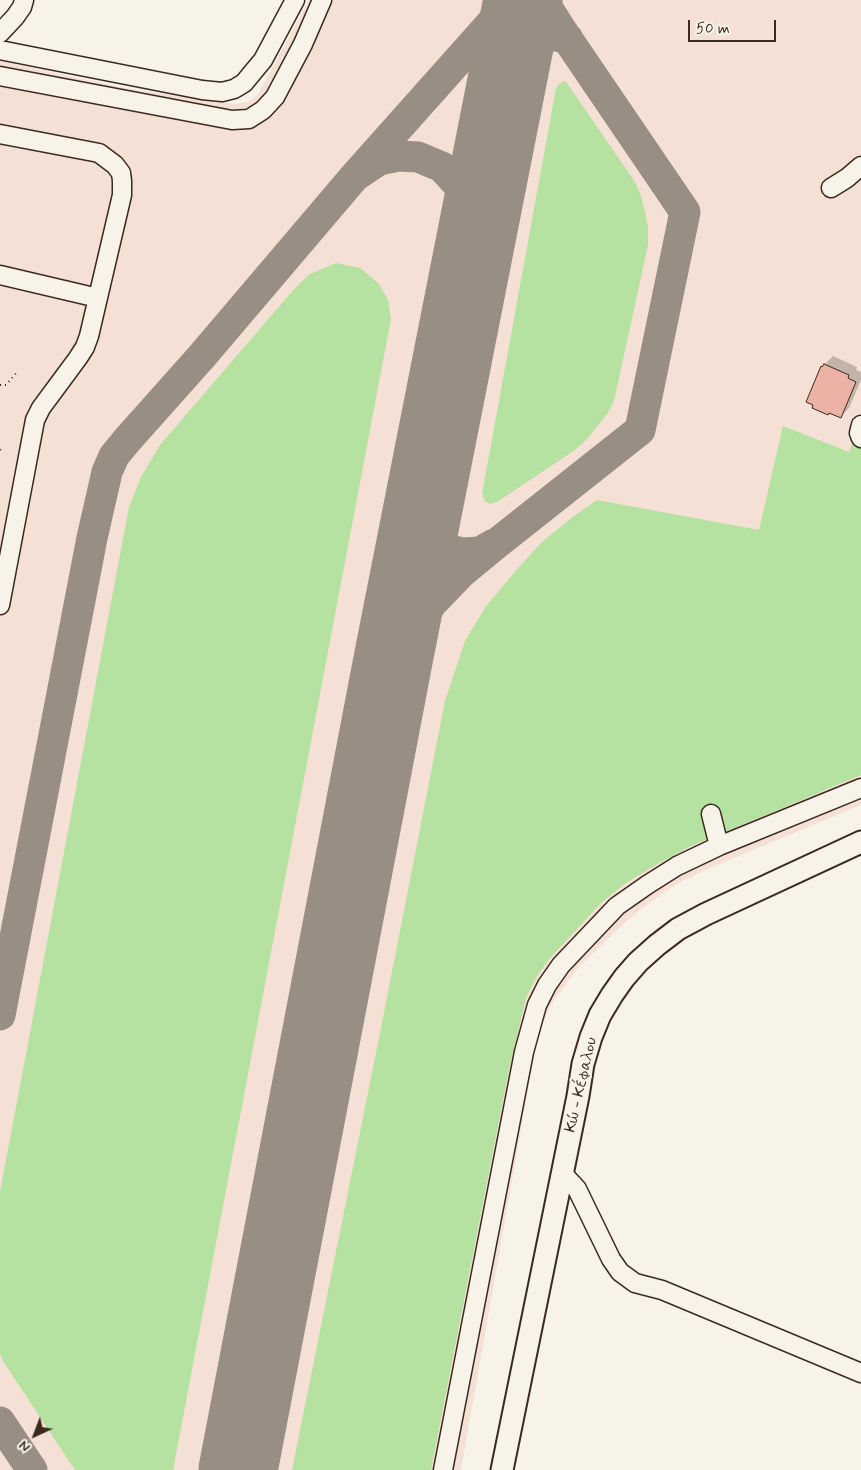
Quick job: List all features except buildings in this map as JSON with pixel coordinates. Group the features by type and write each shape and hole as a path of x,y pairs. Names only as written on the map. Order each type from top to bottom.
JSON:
{"main road":[{"name":"Κώ - Κέφαλου","path":"502,1470 583,1064 591,1036 612,995 638,962 656,945 678,929 706,914 861,842"}],"street":[{"path":"0,33 15,17 22,7 24,0"},
{"path":"0,50 202,90 222,92 234,90 244,83 262,60 296,0"},
{"path":"0,76 232,120 249,119 263,110 275,97 303,44 322,0"},
{"path":"0,134 99,153 115,164 121,173 122,195 85,347 41,408 35,420 0,605"},
{"path":"831,188 861,166"},
{"path":"0,275 98,298"},
{"path":"861,425 859,433 861,438"},
{"path":"443,1470 524,1052 537,1005 547,986 560,965 618,906 647,884 677,866 719,846 861,788"},
{"path":"711,814 719,846"},
{"path":"562,1174 577,1189 611,1259 620,1272 635,1283 662,1290 861,1373"}],"path":[{"path":"0,384 6,385 18,371"}],"shaded area":[{"path":"309,0 861,0 861,805 682,881 636,913 617,930 578,968 552,1003 538,1033 461,1470 0,1470 0,61 129,89 235,104 247,102 257,96"}],"green space":[{"path":"565,81 635,182 645,212 648,228 648,245 614,401 607,414 587,439 575,450 497,502 490,504 485,501 482,494 556,88"},
{"path":"336,263 360,268 379,284 388,300 391,319 173,1470 75,1470 0,1354 0,1192 129,507 141,477 160,445 295,288 310,274"},
{"path":"783,426 849,452 853,442 861,445 861,775 689,847 659,863 626,883 602,902 550,958 537,976 526,998 509,1069 431,1470 292,1470 445,701 465,641 487,605 543,541 597,500 759,530"}],"taxiway":[{"path":"475,248 474,219 466,193 442,167 418,157 398,156 379,160 355,176 512,0"},
{"path":"394,655 432,603 462,572 640,430 685,212 560,28 544,0"},
{"path":"510,68 517,51 526,42 539,35 553,35 568,39"},
{"path":"0,1015 92,538 107,472 114,456 128,439 202,356 355,176"},
{"path":"424,502 425,524 436,539 450,550 463,553 480,552 494,544"},
{"path":"0,1422 32,1470"}],"runway":[{"path":"238,1470 394,655 523,0"}]}
